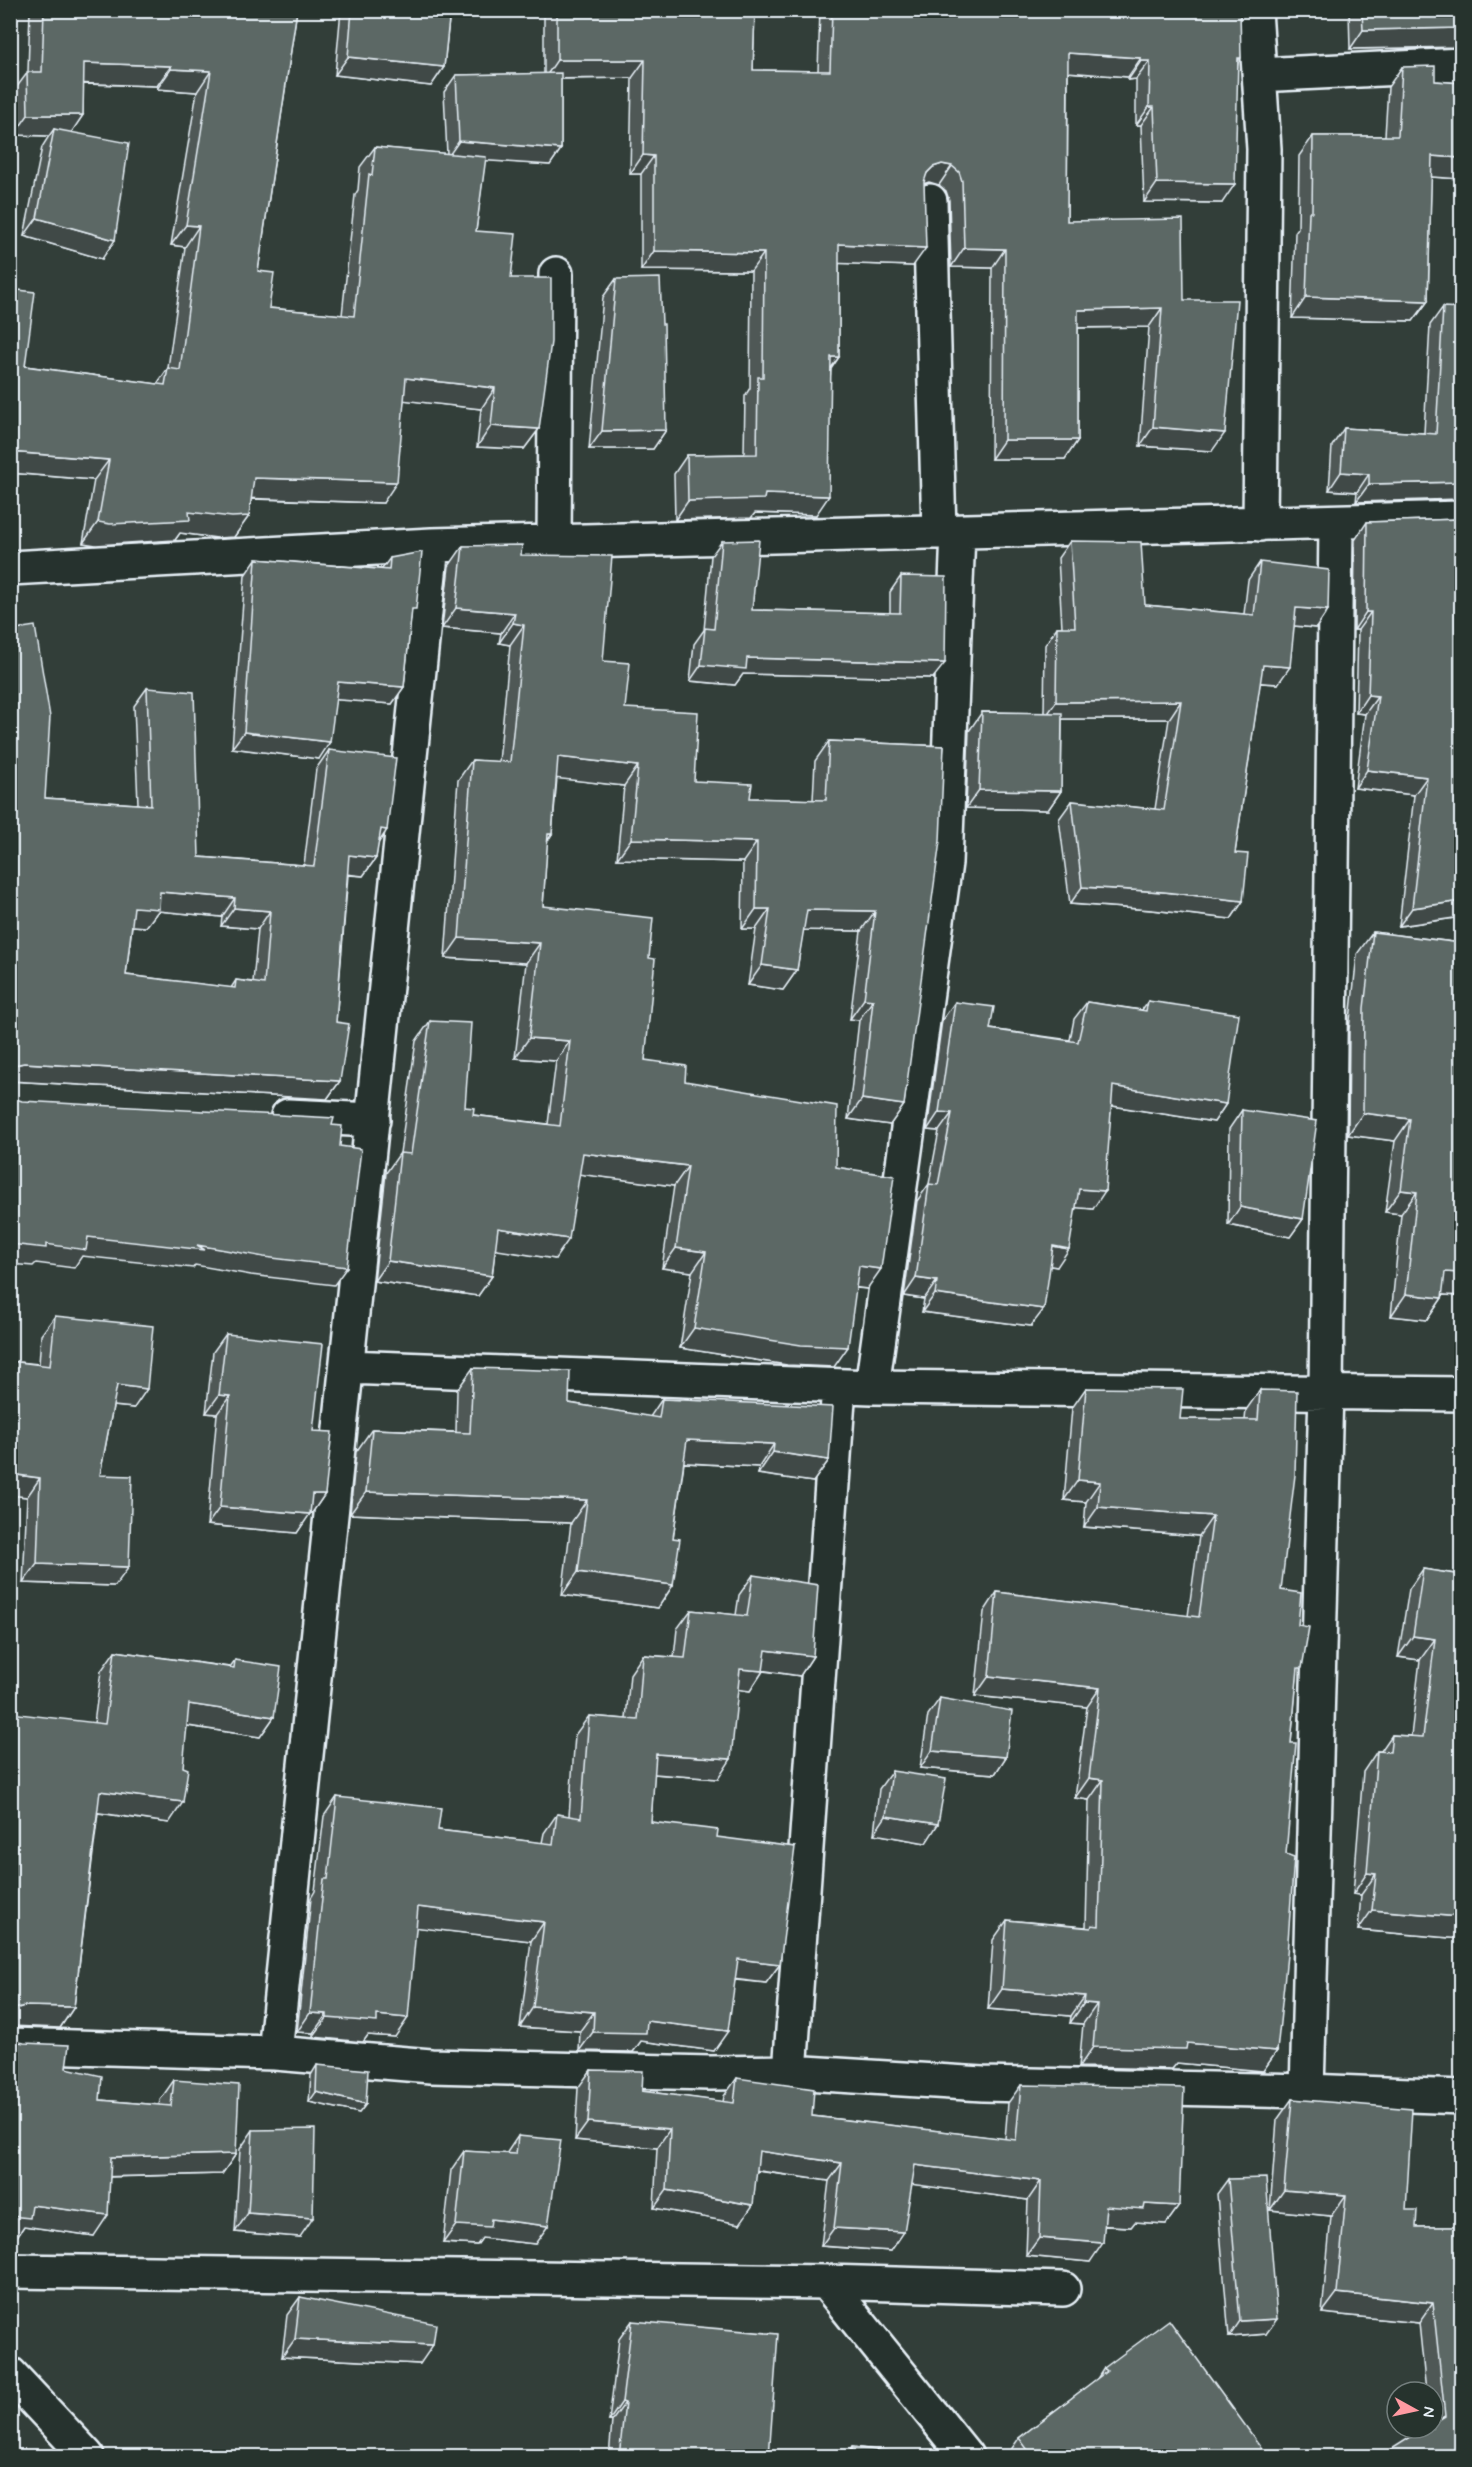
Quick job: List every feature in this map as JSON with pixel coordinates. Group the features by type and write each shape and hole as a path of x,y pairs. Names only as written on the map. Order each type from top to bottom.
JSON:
{"street":[{"path":"1256,10 1264,149 1260,524"},
{"path":"1260,75 1461,65"},
{"path":"872,1387 945,863 948,532 930,201"},
{"path":"554,542 556,274"},
{"path":"10,568 432,545 1461,518"},
{"path":"1307,2091 1326,1391 1336,523"},
{"path":"275,2053 432,545"},
{"path":"257,1114 373,1120"},
{"path":"347,1367 872,1387 1461,1394"},
{"path":"790,2072 839,1386"},
{"path":"10,2044 275,2053 431,2066 710,2073 790,2072 984,2084 1307,2091 1461,2097"},
{"path":"10,2271 826,2282 1063,2289"},
{"path":"826,2282 966,2457"},
{"path":"10,2374 87,2457"}],"building":[{"path":"44,10 297,10 258,271 274,273 269,308 354,316 369,174 372,175 375,147 486,157 476,231 516,234 511,278 551,278 551,342 539,429 491,426 495,388 406,378 397,482 254,478 249,516 232,517 189,512 190,520 110,524 98,522 109,460 10,452 10,289 35,292 25,366 165,385 168,368 180,370 199,226 186,225 211,71 171,69 171,66 84,63 83,115 28,115 27,72 42,72"},
{"path":"352,10 450,10 444,67 348,57"},
{"path":"557,10 755,10 753,70 830,71 832,10 1240,10 1241,58 1238,58 1235,184 1157,183 1154,107 1149,107 1150,61 1141,61 1141,58 1068,53 1067,221 1183,219 1184,300 1237,300 1225,433 1153,427 1162,308 1078,310 1078,440 1004,440 1005,249 964,248 962,181 959,172 952,166 942,164 933,167 927,173 924,182 926,248 839,244 839,357 831,357 829,496 765,494 764,499 688,501 687,455 757,454 758,377 763,377 764,253 654,251 654,156 643,155 645,60 557,60"},
{"path":"1362,10 1461,10 1461,28 1363,30"},
{"path":"1435,66 1435,81 1461,83 1461,158 1432,156 1428,301 1306,297 1309,212 1312,212 1313,136 1398,136 1402,67"},
{"path":"561,73 561,149 459,141 456,75"},
{"path":"54,129 129,143 115,240 37,218"},
{"path":"660,278 662,324 664,324 666,430 602,431 616,279"},
{"path":"1443,307 1461,308 1461,482 1369,484 1369,474 1341,472 1344,428 1436,434"},
{"path":"1461,519 1461,901 1412,908 1427,777 1367,770 1378,696 1368,695 1371,612 1366,612 1367,522"},
{"path":"759,540 752,610 900,613 901,576 946,577 945,663 747,658 746,669 701,665 705,628 714,629 722,541"},
{"path":"1070,541 1141,542 1145,605 1254,615 1260,562 1329,570 1328,610 1296,608 1290,667 1263,665 1235,853 1248,854 1243,901 1164,892 1082,887 1072,801 1164,810 1181,701 1056,702 1057,627 1075,627"},
{"path":"522,545 521,555 612,556 603,661 630,663 625,708 698,712 694,781 752,784 750,798 826,800 829,741 944,746 940,841 904,1105 862,1099 873,1000 864,999 875,911 807,910 797,970 762,965 770,909 756,909 757,842 631,839 638,766 558,757 552,834 548,834 543,906 653,918 649,958 655,959 645,1060 686,1066 685,1081 837,1106 836,1167 894,1176 881,1269 859,1266 848,1347 801,1345 694,1328 706,1252 676,1248 688,1166 583,1153 569,1239 498,1228 492,1276 388,1261 400,1153 411,1154 430,1021 471,1023 465,1107 474,1108 473,1115 560,1126 570,1041 529,1038 540,943 459,938 472,760 510,762 524,625 513,623 515,613 456,608 463,546"},
{"path":"422,552 416,609 412,609 404,687 338,682 330,742 244,732 256,559 389,570 390,558"},
{"path":"35,626 50,717 45,798 151,805 147,688 194,692 199,857 314,866 329,750 396,758 387,830 381,829 376,858 349,855 336,1022 349,1024 340,1081 24,1063 14,1065 10,1069 10,630","holes":["160,892 235,898 234,908 270,911 264,984 236,980 235,988 126,975 134,907 159,909"]},
{"path":"982,712 1062,713 1061,791 979,790"},
{"path":"1373,932 1461,943 1461,1273 1445,1272 1442,1298 1406,1294 1417,1192 1401,1190 1410,1119 1363,1113 1364,1008"},
{"path":"1148,1001 1239,1014 1226,1104 1113,1086 1105,1191 1079,1189 1069,1249 1053,1246 1044,1309 935,1294 937,1281 916,1278 929,1184 938,1185 952,1113 939,1112 955,1002 994,1007 990,1029 1078,1042 1087,1002 1146,1011"},
{"path":"10,1095 22,1101 334,1118 332,1125 342,1126 340,1146 361,1149 347,1267 264,1257 197,1245 205,1250 88,1237 86,1250 46,1244 46,1248 10,1244"},
{"path":"1242,1110 1317,1121 1303,1219 1240,1207"},
{"path":"55,1316 153,1326 147,1389 117,1385 100,1475 132,1476 129,1567 37,1564 40,1478 10,1474 10,1361 50,1366"},
{"path":"226,1334 323,1344 313,1431 332,1432 325,1494 312,1494 310,1514 220,1507 230,1396 219,1395"},
{"path":"473,1368 570,1371 569,1403 659,1418 662,1399 833,1407 829,1460 773,1452 774,1444 687,1440 673,1538 680,1539 673,1585 578,1572 587,1500 366,1492 372,1429 470,1433"},
{"path":"1086,1388 1183,1389 1180,1419 1258,1420 1260,1390 1297,1391 1295,1475 1281,1590 1301,1593 1298,1625 1309,1627 1302,1668 1298,1668 1291,1743 1296,1743 1286,1854 1294,1857 1277,2051 1187,2043 1186,2049 1093,2047 1097,2004 1084,2003 1085,1996 1002,1989 1007,1920 1091,1928 1092,1925 1099,1926 1103,1780 1089,1778 1100,1688 989,1676 997,1592 1199,1617 1213,1516 1098,1507 1100,1482 1078,1480"},
{"path":"1423,1569 1461,1575 1461,1917 1372,1910 1376,1874 1367,1873 1377,1751 1390,1752 1392,1735 1423,1737 1435,1639 1413,1636"},
{"path":"753,1575 818,1585 813,1656 766,1650 763,1671 740,1669 731,1759 656,1754 651,1822 718,1830 717,1837 795,1847 780,1964 738,1959 728,2031 647,2021 646,2033 593,2032 594,2012 533,2007 544,1922 418,1907 408,2018 377,2015 377,2022 327,2018 327,2014 310,2013 324,1879 328,1879 337,1797 441,1808 438,1830 553,1844 557,1814 581,1818 589,1716 638,1720 643,1655 685,1658 691,1610 747,1616"},
{"path":"115,1651 234,1668 235,1660 281,1667 274,1717 189,1704 183,1767 188,1769 183,1802 100,1791 74,2007 24,2006 10,2013 11,1713 105,1724"},
{"path":"940,1698 1012,1711 1006,1757 932,1751"},
{"path":"892,1771 946,1779 938,1824 886,1816"},
{"path":"10,2036 15,2041 24,2043 69,2045 66,2068 102,2076 100,2100 171,2106 174,2080 239,2085 236,2154 111,2157 108,2215 32,2205 30,2218 10,2216"},
{"path":"317,2065 368,2070 366,2104 316,2092"},
{"path":"591,2070 643,2071 642,2091 734,2103 737,2078 814,2089 812,2116 1016,2140 1021,2085 1184,2088 1179,2206 1145,2204 1144,2209 1106,2206 1103,2243 1039,2238 1041,2181 915,2165 904,2232 834,2228 842,2163 759,2151 753,2205 667,2190 670,2129 588,2122"},
{"path":"1292,2099 1412,2109 1406,2210 1417,2210 1416,2227 1461,2227 1461,2457 1379,2457 1406,2440 1445,2440 1445,2380 1441,2380 1433,2303 1337,2293 1346,2195 1284,2190"},
{"path":"315,2129 313,2218 248,2213 253,2130"},
{"path":"518,2136 561,2140 548,2226 491,2219 490,2227 456,2225 464,2151 516,2154"},
{"path":"1266,2178 1277,2319 1240,2321 1228,2179"},
{"path":"300,2297 436,2324 433,2345 295,2339"},
{"path":"1169,2320 1268,2457 1033,2457 1019,2438 1107,2371 1104,2368"},
{"path":"632,2321 778,2334 769,2457 619,2457 625,2403 622,2402"},
{"path":"852,2447 925,2456 925,2457 852,2457"}]}
